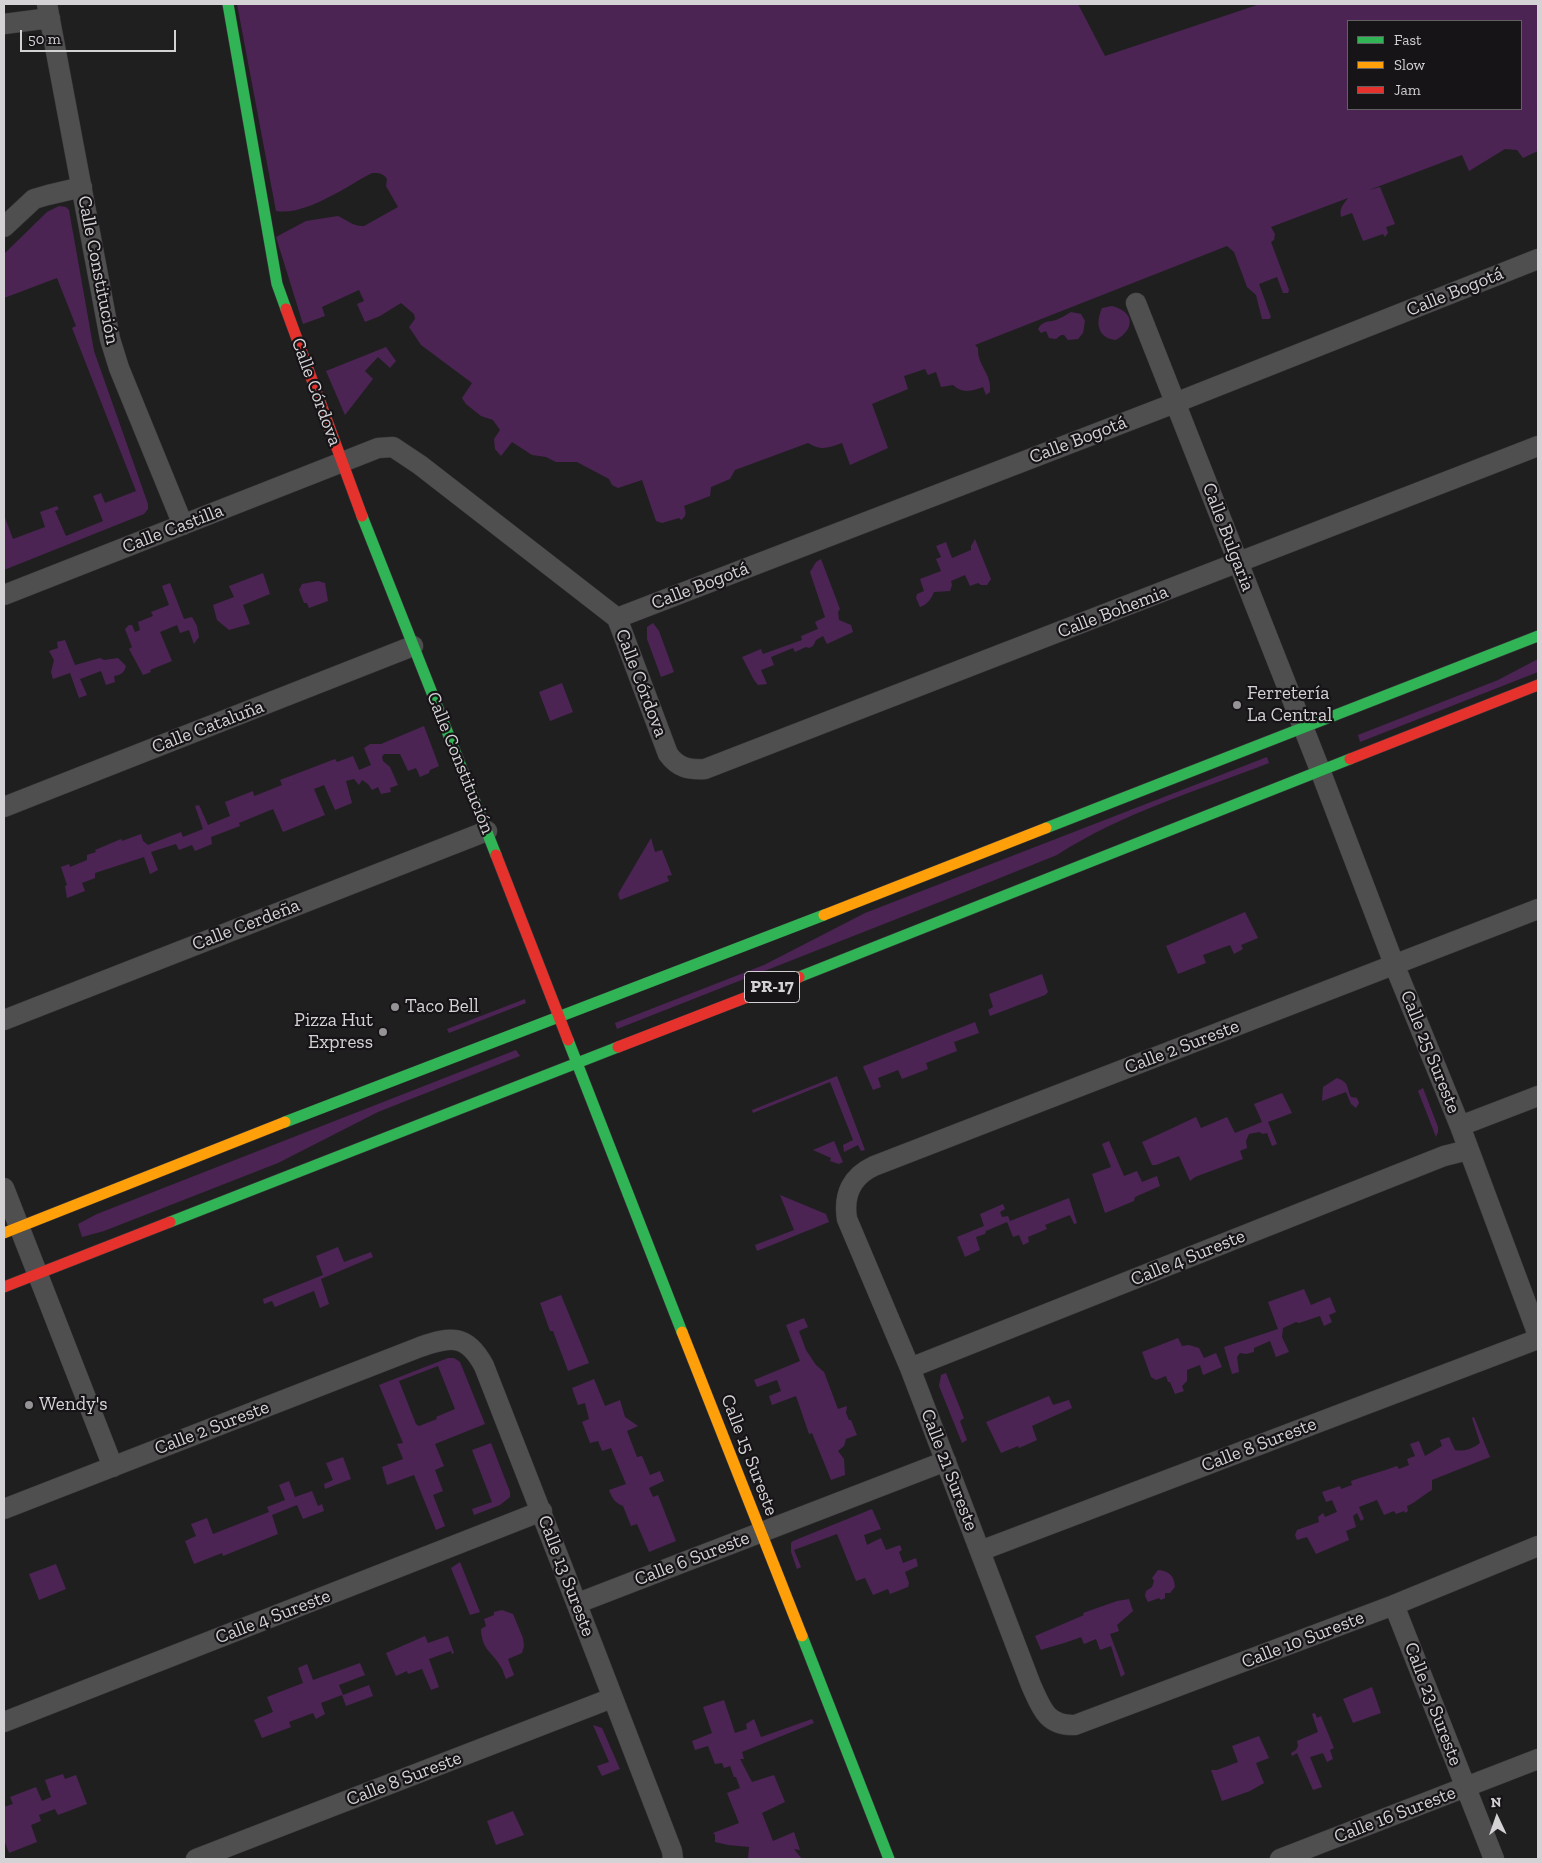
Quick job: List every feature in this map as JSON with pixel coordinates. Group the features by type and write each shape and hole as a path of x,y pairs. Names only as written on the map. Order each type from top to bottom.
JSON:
{"main road":[{"name":"Calle Córdova","path":"228,4 277,284 342,462"},
{"name":"Calle Constitución","path":"342,462 576,1063"},
{"name":"PR-17","path":"11,1230 376,1086 559,1017 1538,636"},
{"name":"PR-17","path":"4,1287 1538,685"},
{"name":"Calle 15 Sureste","path":"576,1063 889,1859"}],"street":[{"path":"4,24 48,11"},
{"name":"Calle Constitución","path":"48,11 110,339 119,368 183,525"},
{"path":"4,227 34,199 82,187"},
{"name":"Calle Bogotá","path":"617,618 1538,259"},
{"name":"Calle Bulgaria","path":"1136,303 1320,770"},
{"name":"Calle Bohemia","path":"685,769 705,769 1238,564 1538,446"},
{"name":"Calle Córdova","path":"342,462 378,448 393,447 420,465 617,618 668,754 677,764 685,769"},
{"name":"Calle Castilla","path":"4,595 342,462"},
{"name":"Calle Cataluña","path":"4,807 413,646"},
{"name":"Calle 25 Sureste","path":"1320,770 1394,964 1460,1126 1538,1337"},
{"name":"Calle Cerdeña","path":"4,1020 487,831"},
{"name":"Calle 2 Sureste","path":"846,1205 848,1192 854,1180 862,1171 1538,909"},
{"path":"1460,1126 1538,1096"},
{"name":"Calle 4 Sureste","path":"910,1368 1435,1160 1468,1150"},
{"path":"4,1188 11,1230 37,1274 113,1467"},
{"name":"Calle 21 Sureste","path":"846,1205 847,1219 910,1368 1031,1685 1046,1714 1055,1722 1064,1726"},
{"name":"Calle 8 Sureste","path":"980,1551 1538,1337"},
{"name":"Calle 13 Sureste","path":"420,1347 441,1340 456,1340 466,1344 476,1353 484,1366 578,1603 612,1698 672,1851 673,1859"},
{"name":"Calle 2 Sureste","path":"4,1509 420,1347"},
{"name":"Calle 6 Sureste","path":"578,1603 946,1461"},
{"name":"Calle 4 Sureste","path":"4,1722 542,1511"},
{"name":"Calle 10 Sureste","path":"1064,1726 1075,1725 1394,1605 1538,1546"},
{"name":"Calle 23 Sureste","path":"1394,1605 1494,1859"},
{"name":"Calle 8 Sureste","path":"196,1859 612,1698"},
{"name":"Calle 16 Sureste","path":"1280,1859 1538,1759"}],"shaded area":[{"path":"237,4 1078,4 1105,56 1260,4 1538,4 1538,151 1523,158 1517,150 1505,149 1469,171 1462,155 1369,190 1380,187 1395,224 1386,227 1388,233 1385,237 1383,234 1363,241 1352,213 1341,217 1341,209 1348,198 1271,227 1275,234 1274,240 1271,242 1289,290 1288,293 1283,293 1277,277 1259,284 1271,317 1269,319 1262,319 1256,295 1247,287 1234,252 1227,246 975,345 978,348 980,360 989,380 990,392 986,395 983,387 967,391 960,390 953,385 941,387 936,372 928,375 925,369 904,376 908,389 872,404 888,448 850,465 842,443 825,448 808,443 735,470 730,479 711,487 710,496 684,506 686,514 681,520 679,518 662,523 656,521 642,480 618,488 612,485 609,479 577,462 556,462 546,457 532,455 512,442 501,456 495,449 494,439 500,430 493,420 481,416 466,404 462,398 472,383 421,345 409,327 415,319 414,314 401,303 380,316 365,322 357,304 364,301 359,290 322,307 325,316 303,324 276,237 306,221 338,216 354,224 364,226 398,207 386,186 387,179 384,176 379,173 372,173 312,205 288,211 276,211"},
{"path":"59,206 66,207 69,210 94,351 148,504 148,509 144,514 4,570 4,515 13,539 45,527 40,512 57,506 59,509 55,511 66,536 103,521 93,496 101,493 105,503 136,491 72,328 76,326 57,278 4,298 4,254 47,212"},
{"path":"1112,306 1125,312 1130,321 1127,331 1116,340 1105,336 1099,325 1102,308"},
{"path":"1071,312 1081,314 1085,321 1083,333 1078,339 1068,340 1064,335 1056,339 1049,338 1046,331 1041,333 1038,329 1043,323 1056,320"},
{"path":"386,347 396,361 390,368 378,357 365,371 373,379 345,415 326,371"},
{"path":"975,539 991,579 987,585 978,583 970,586 965,575 951,581 950,591 934,592 929,601 920,607 916,598 917,594 924,591 920,579 941,571 936,559 941,557 936,546 946,542 952,558 971,550"},
{"path":"821,559 840,609 838,612 839,620 851,625 853,632 827,644 823,636 816,640 813,646 809,648 806,647 795,652 793,648 771,657 774,665 761,670 767,684 758,685 742,657 761,649 763,654 802,640 801,636 818,629 815,622 825,617 810,572 816,562"},
{"path":"263,573 270,594 243,605 250,624 229,630 217,620 213,605 234,597 229,586"},
{"path":"318,581 325,583 328,601 309,608 307,603 304,603 299,590 302,584"},
{"path":"170,583 184,619 192,617 197,626 199,637 194,644 189,630 180,633 177,625 160,632 172,661 143,675 129,649 132,647 125,629 132,625 135,632 140,630 138,622 153,616 151,612 169,605 162,586"},
{"path":"653,623 659,631 674,672 661,677 647,639 647,627"},
{"path":"65,640 75,665 100,658 104,660 118,658 126,666 120,674 114,676 115,682 106,685 101,671 80,679 87,695 79,698 70,673 53,679 51,672 54,660 49,651 58,648 57,642"},
{"path":"1538,659 1538,672 1360,742 1358,735 1498,680"},
{"path":"562,683 573,712 550,721 539,692"},
{"path":"424,726 439,766 420,777 416,768 408,771 400,754 384,754 382,757 383,761 390,767 398,785 390,788 391,792 381,794 378,787 372,790 362,780 359,785 354,779 346,781 352,803 335,810 324,785 314,789 325,815 283,832 273,809 239,823 240,826 211,837 212,844 195,851 192,845 179,850 176,844 151,852 158,870 150,874 144,857 95,873 95,878 82,883 85,891 67,898 65,886 67,885 61,867 69,864 70,867 87,860 87,855 96,852 95,850 121,839 122,841 141,834 143,841 148,845 181,832 183,837 203,829 195,806 199,805 208,825 230,816 225,802 253,791 254,796 257,795 282,785 280,780 335,759 337,762 353,756 359,770 371,765 364,748 370,744 381,744"},
{"path":"1267,757 1269,763 1134,815 1107,827 1057,855 617,1029 615,1023 764,965 865,913"},
{"path":"651,838 655,852 662,850 672,875 667,876 669,881 620,900 618,894"},
{"path":"1245,912 1258,938 1241,945 1243,949 1234,954 1230,945 1203,955 1206,963 1178,974 1166,946"},
{"path":"1042,974 1048,992 1045,995 990,1016 988,1010 993,1007 989,994"},
{"path":"525,999 526,1003 449,1033 447,1029"},
{"path":"975,1022 979,1033 954,1042 957,1051 926,1063 928,1069 902,1079 898,1070 878,1078 881,1087 873,1090 864,1066"},
{"path":"516,1050 520,1056 378,1112 278,1163 104,1231 82,1237 78,1224 97,1214"},
{"path":"837,1076 865,1150 861,1151 858,1145 844,1152 843,1145 853,1140 830,1082 753,1113 752,1110"},
{"path":"1337,1078 1346,1084 1351,1097 1357,1098 1359,1103 1356,1108 1351,1104 1346,1092 1322,1101 1323,1087"},
{"path":"1423,1088 1438,1127 1436,1137 1418,1091"},
{"path":"1282,1093 1292,1113 1268,1122 1277,1144 1272,1146 1267,1133 1249,1134 1246,1141 1247,1148 1240,1151 1243,1159 1195,1177 1190,1181 1179,1156 1152,1165 1142,1142 1196,1117 1201,1128 1227,1117 1235,1133 1262,1122 1254,1104"},
{"path":"834,1141 843,1162 839,1164 830,1161 831,1158 813,1150"},
{"path":"1109,1141 1124,1176 1137,1171 1142,1182 1157,1176 1160,1186 1135,1197 1134,1201 1105,1213 1092,1174 1111,1167 1102,1144"},
{"path":"780,1195 826,1214 829,1222 757,1251 755,1245 794,1230"},
{"path":"1069,1198 1077,1223 1074,1224 1070,1215 1045,1225 1047,1229 1028,1237 1029,1242 1023,1245 1019,1235 1013,1237 1007,1222 976,1237 980,1250 965,1257 957,1237 984,1226 980,1214 1003,1204 1005,1209 1000,1212 1002,1217 1008,1216 1010,1221"},
{"path":"338,1247 344,1262 371,1252 373,1257 321,1279 329,1304 320,1308 314,1291 275,1307 272,1301 264,1304 263,1299 323,1275 316,1256"},
{"path":"1304,1289 1311,1305 1330,1297 1336,1312 1329,1315 1332,1322 1324,1326 1320,1316 1299,1323 1296,1322 1283,1328 1282,1337 1289,1352 1276,1357 1270,1341 1254,1348 1254,1352 1240,1353 1237,1357 1239,1372 1232,1374 1224,1347 1278,1329 1268,1302"},
{"path":"561,1295 589,1363 568,1371 540,1303"},
{"path":"804,1318 808,1327 799,1331 806,1350 816,1365 824,1372 838,1409 847,1406 846,1413 857,1435 846,1439 844,1446 838,1451 844,1459 845,1475 831,1480 812,1433 809,1434 796,1396 772,1405 769,1396 781,1391 777,1380 757,1387 754,1380 800,1361 786,1325"},
{"path":"1178,1338 1182,1346 1189,1345 1199,1348 1204,1358 1216,1353 1222,1367 1203,1375 1200,1365 1187,1370 1187,1381 1182,1386 1184,1391 1175,1394 1166,1376 1156,1380 1151,1377 1142,1352"},
{"path":"448,1358 454,1358 460,1362 485,1424 435,1444 444,1466 435,1470 443,1491 433,1495 445,1526 436,1530 414,1475 387,1485 382,1467 403,1459 397,1444 403,1443 379,1385","holes":["438,1366 455,1409 419,1426 416,1424 399,1381"]},
{"path":"946,1373 964,1418 960,1421 967,1440 962,1443 939,1386 941,1375"},
{"path":"594,1379 605,1406 620,1400 625,1417 638,1426 627,1431 637,1457 642,1456 650,1475 660,1471 664,1481 649,1488 653,1497 658,1495 676,1541 649,1552 637,1524 631,1526 623,1506 616,1502 611,1495 609,1490 626,1484 611,1448 602,1451 598,1441 590,1443 582,1422 589,1419 585,1403 578,1405 572,1388"},
{"path":"1049,1396 1053,1405 1069,1400 1072,1408 1032,1426 1037,1440 1001,1453 986,1422"},
{"path":"1474,1417 1490,1457 1432,1480 1432,1490 1407,1506 1408,1511 1405,1513 1404,1511 1396,1514 1394,1511 1384,1515 1377,1500 1359,1507 1364,1519 1361,1521 1357,1513 1353,1516 1356,1527 1346,1531 1349,1540 1316,1554 1307,1537 1297,1540 1295,1535 1297,1530 1319,1522 1318,1517 1323,1513 1325,1517 1337,1512 1332,1500 1326,1502 1322,1492 1340,1486 1341,1489 1352,1485 1351,1481 1397,1466 1399,1469 1409,1465 1407,1459 1415,1456 1410,1444 1419,1441 1425,1456 1442,1446 1440,1440 1449,1437 1455,1450 1465,1450 1474,1447 1480,1443 1472,1418"},
{"path":"491,1443 510,1492 510,1497 500,1505 474,1515 472,1509 492,1502 472,1450"},
{"path":"343,1457 351,1479 325,1489 324,1484 333,1480 326,1463"},
{"path":"289,1481 295,1497 312,1491 318,1506 322,1504 324,1511 303,1519 297,1505 272,1515 278,1534 223,1556 222,1553 194,1564 185,1541 196,1536 191,1524 207,1518 213,1534 269,1512 267,1507 285,1500 279,1485"},
{"path":"872,1509 881,1529 864,1535 867,1545 881,1538 886,1550 900,1545 902,1550 899,1552 903,1563 916,1558 918,1566 905,1572 909,1583 908,1587 890,1594 888,1589 873,1595 865,1578 856,1581 837,1534 794,1550 801,1567 797,1569 791,1552 791,1543 793,1541"},
{"path":"460,1562 480,1612 470,1615 451,1568"},
{"path":"56,1564 66,1589 39,1600 29,1574"},
{"path":"1158,1570 1170,1574 1175,1587 1170,1593 1165,1593 1165,1598 1148,1602 1145,1596 1146,1591 1152,1587 1154,1581 1152,1578"},
{"path":"1129,1599 1133,1611 1117,1625 1119,1631 1110,1634 1125,1674 1121,1677 1111,1646 1100,1650 1096,1639 1084,1644 1081,1637 1041,1650 1035,1636 1084,1615 1083,1613 1117,1601"},
{"path":"502,1610 513,1614 523,1638 524,1646 522,1653 508,1659 514,1675 506,1679 498,1662 483,1642 481,1629 486,1626 484,1619 494,1615 494,1612"},
{"path":"425,1636 428,1643 448,1636 454,1653 452,1654 451,1651 429,1659 439,1687 431,1690 422,1669 408,1674 407,1671 396,1676 386,1653"},
{"path":"360,1663 365,1675 339,1685 343,1695 369,1685 373,1696 346,1706 342,1695 321,1703 325,1714 316,1719 313,1713 289,1722 291,1727 262,1738 254,1720 273,1712 267,1697 303,1683 298,1668 307,1664 313,1680"},
{"path":"1372,1687 1381,1713 1353,1723 1343,1699"},
{"path":"724,1700 735,1733 747,1729 746,1724 754,1719 761,1737 812,1719 814,1723 742,1752 744,1759 740,1759 752,1782 774,1775 785,1802 762,1813 773,1841 794,1832 800,1850 794,1849 802,1859 748,1859 749,1847 715,1842 715,1835 713,1833 739,1823 727,1793 740,1788 730,1766 724,1768 722,1763 715,1764 708,1746 695,1750 692,1741 712,1733 703,1707"},
{"path":"1315,1713 1317,1718 1321,1716 1334,1748 1330,1750 1333,1759 1327,1762 1323,1753 1310,1757 1322,1787 1313,1790 1297,1753 1292,1756 1291,1753 1298,1746 1297,1741 1318,1732 1312,1714"},
{"path":"593,1725 602,1728 620,1769 602,1776 597,1766 609,1762"},
{"path":"1259,1736 1269,1758 1256,1763 1264,1783 1250,1791 1222,1801 1211,1770 1217,1770 1238,1762 1232,1746"},
{"path":"63,1774 65,1779 76,1775 87,1804 58,1815 55,1809 39,1815 41,1821 31,1825 37,1842 9,1853 4,1840 4,1807 13,1804 10,1797 36,1787 42,1801 51,1797 45,1780"},
{"path":"513,1811 524,1835 496,1845 487,1821"}],"traffic: fast":[{"path":"228,4 277,284 286,309"},
{"path":"362,516 496,855"},
{"path":"1046,828 1538,636"},
{"path":"799,977 1350,759"},
{"path":"285,1122 824,915"},
{"path":"568,1040 682,1332"},
{"path":"170,1222 618,1047"},
{"path":"802,1636 889,1859"}],"traffic: slow":[{"path":"824,915 1046,828"},
{"path":"4,1233 285,1122"},
{"path":"682,1332 802,1636"}],"traffic: jam":[{"path":"286,309 362,516"},
{"path":"1350,759 1538,685"},
{"path":"496,855 568,1040"},
{"path":"618,1047 799,977"},
{"path":"4,1287 170,1222"}],"place":[{"name":"Ferretería La Central","path":"1237,705"},
{"name":"Taco Bell","path":"395,1007"},
{"name":"Pizza Hut Express","path":"383,1032"},
{"name":"Wendy's","path":"29,1405"}]}
